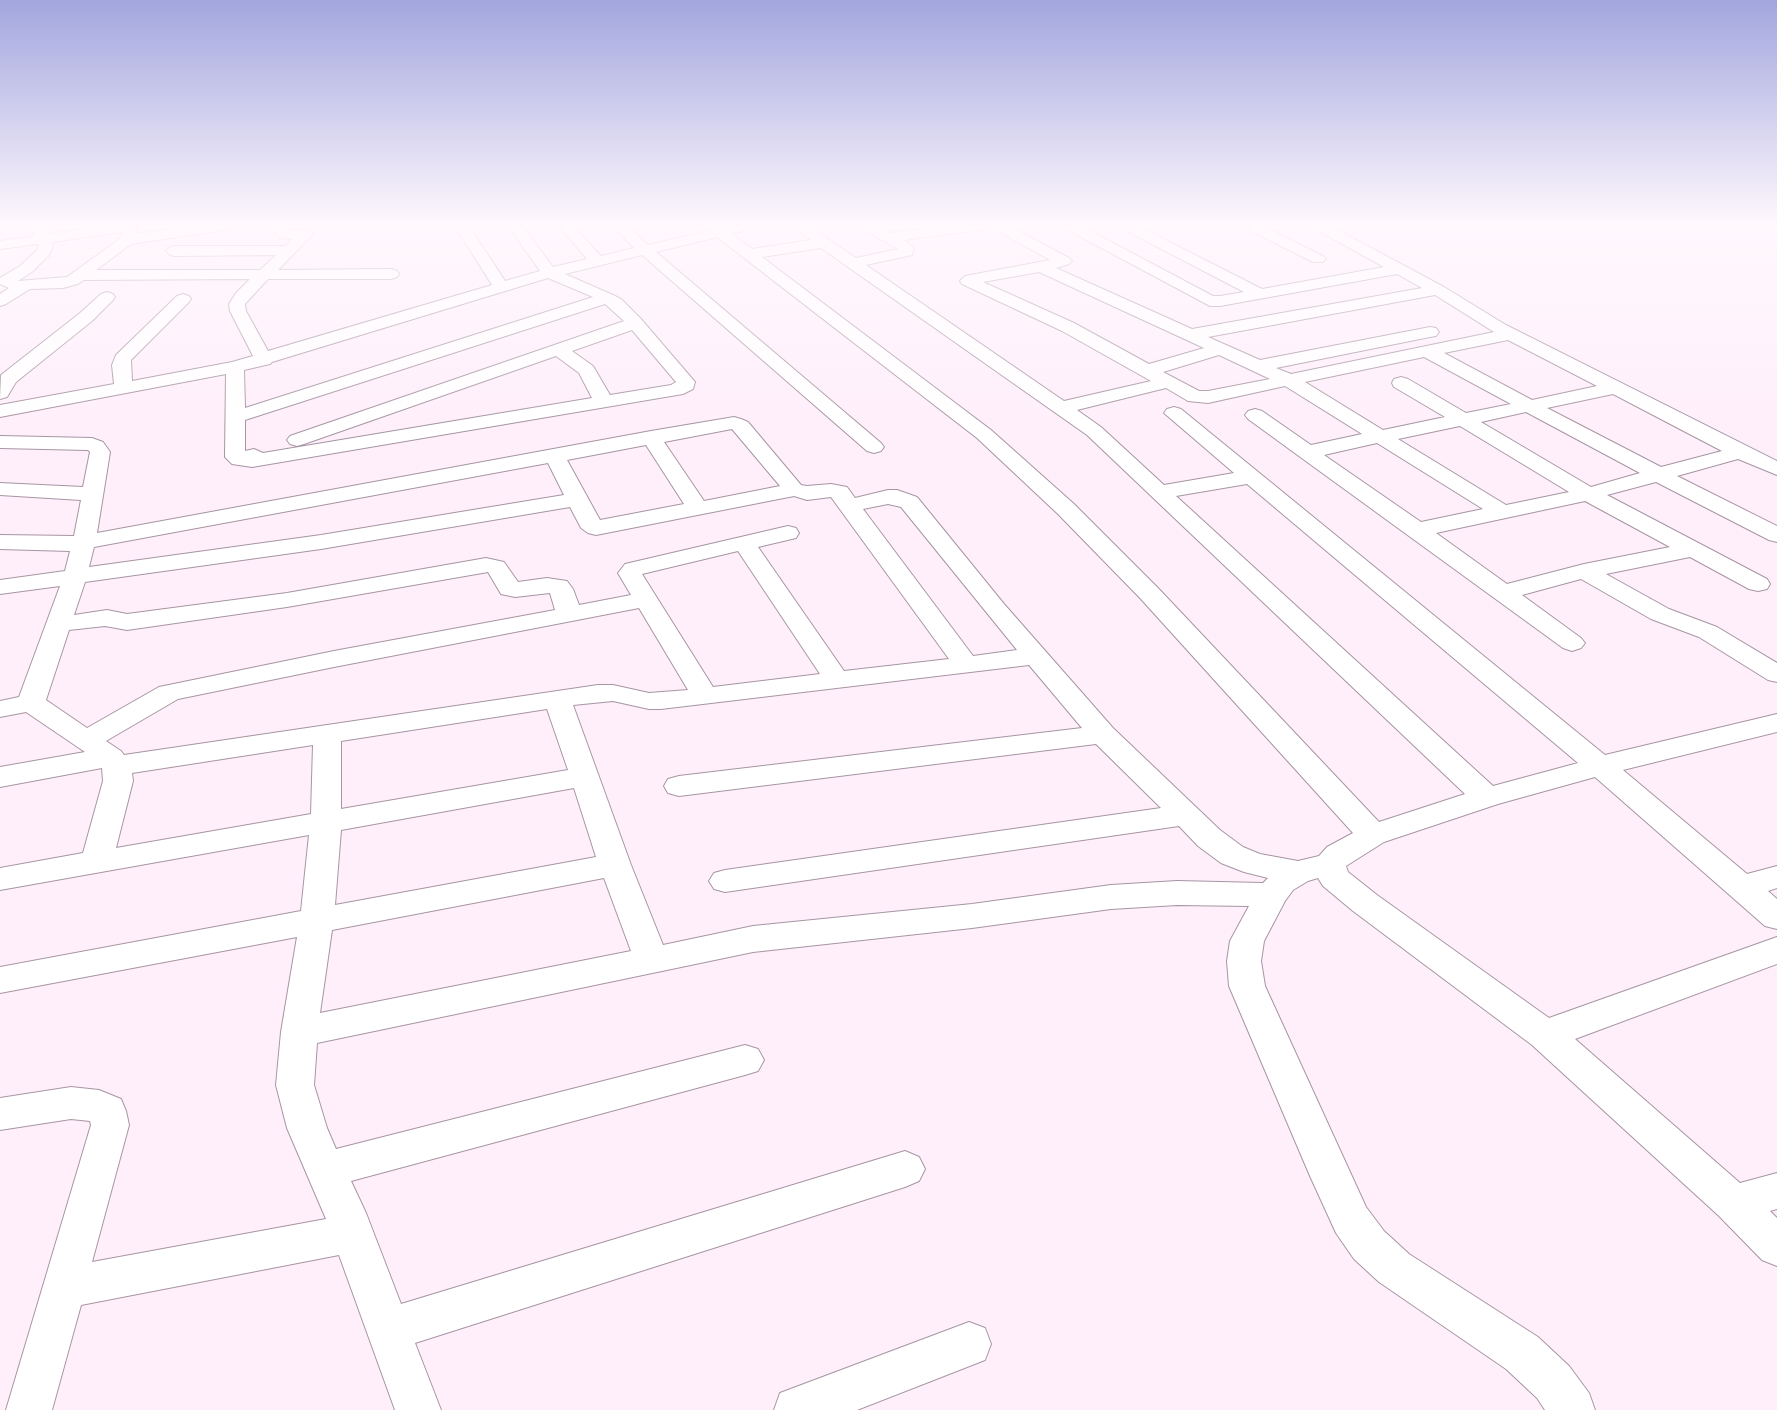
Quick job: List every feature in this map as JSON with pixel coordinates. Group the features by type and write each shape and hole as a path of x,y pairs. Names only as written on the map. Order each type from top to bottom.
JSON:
{"street":[{"path":"0,301 14,292"},
{"path":"248,292 237,304 238,311 264,360"},
{"path":"0,411 124,389 264,360 485,292"},
{"path":"235,367 235,457 239,460 252,461 676,390 686,385 686,382 635,323 607,298 593,292"},
{"path":"694,292 874,447"},
{"path":"798,292 984,434 1066,509 1149,593 1373,835"},
{"path":"894,292 1094,431 1487,797"},
{"path":"991,292 1068,327 1195,397 1288,380 1511,334"},
{"path":"1096,292 1288,380 1501,511"},
{"path":"1193,292 1206,299 1220,301 1272,292"},
{"path":"1256,292 1260,294"},
{"path":"1190,335 1428,292"},
{"path":"1441,292 1511,334 1740,452 1777,469"},
{"path":"0,393 8,379 86,317 108,297"},
{"path":"124,389 122,359 183,298"},
{"path":"235,418 607,298"},
{"path":"1258,366 1488,321"},
{"path":"239,460 635,323"},
{"path":"557,350 571,357 587,370 604,402"},
{"path":"1148,370 1222,350"},
{"path":"1426,351 1527,406 1777,535"},
{"path":"1060,408 1169,382"},
{"path":"1401,383 1588,494 1758,584"},
{"path":"1307,452 1615,388"},
{"path":"1174,414 1600,766 1777,917"},
{"path":"1255,415 1572,643"},
{"path":"0,542 69,544 84,542 728,424 738,424 794,490"},
{"path":"651,437 698,509"},
{"path":"0,442 96,446 100,452 84,542 75,577 32,704"},
{"path":"1417,530 1588,494 1740,452"},
{"path":"554,455 592,526 596,528 794,490 807,493 836,490 966,664"},
{"path":"1159,492 1250,477"},
{"path":"0,489 92,494"},
{"path":"849,506 888,497 904,498 909,502 1103,734 1209,838 1232,855 1300,877"},
{"path":"0,587 340,539 577,499"},
{"path":"705,696 630,573 633,570 788,533"},
{"path":"744,543 837,680"},
{"path":"1503,593 1584,571 1695,550"},
{"path":"59,624 107,618 127,622 287,600 486,565 496,567 510,589 515,590 547,585 558,586 561,589 569,614"},
{"path":"1584,571 1660,614 1708,632 1777,674"},
{"path":"85,741 169,693 645,600"},
{"path":"0,777 327,735 606,693 620,694 649,702 1036,656"},
{"path":"558,700 615,865 651,959"},
{"path":"0,709 32,704 114,762 118,781 96,862"},
{"path":"1572,1410 1553,1382 1522,1353 1394,1268 1369,1245 1350,1220 1247,986 1244,961 1247,942 1300,877 1373,835 1487,797 1600,766 1777,723"},
{"path":"679,786 1103,734"},
{"path":"327,735 326,822 317,920 299,1032 295,1085 307,1128 352,1233 390,1330 418,1410"},
{"path":"0,879 584,777"},
{"path":"725,881 1186,815"},
{"path":"0,980 615,865"},
{"path":"299,1032 752,939 972,916 1110,897 1177,893 1300,877 1334,878 1365,904 1545,1035 1734,1202 1777,1246"},
{"path":"1742,887 1777,877"},
{"path":"1545,1035 1777,950"},
{"path":"325,1170 745,1060"},
{"path":"0,1114 71,1103 98,1106 107,1111 110,1125 29,1410"},
{"path":"390,1330 905,1169"},
{"path":"1734,1202 1777,1191"},
{"path":"64,1288 352,1233"},
{"path":"798,1410 969,1344"}]}
